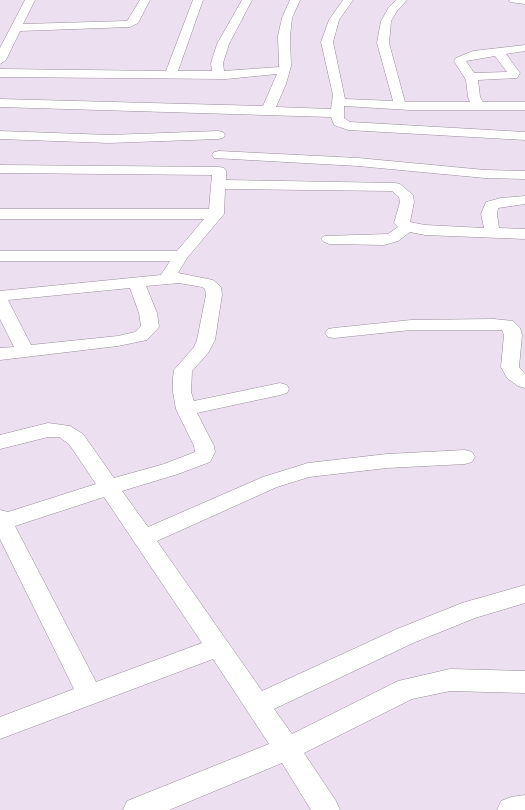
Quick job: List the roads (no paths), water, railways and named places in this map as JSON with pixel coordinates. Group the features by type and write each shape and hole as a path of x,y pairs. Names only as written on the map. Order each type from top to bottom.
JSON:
{"street":[{"path":"0,60 30,0"},
{"path":"17,28 130,24 134,21 145,0"},
{"path":"171,75 198,0"},
{"path":"219,75 218,62 223,44 247,0"},
{"path":"268,110 280,84 284,70 284,36 287,18 296,0"},
{"path":"348,0 334,20 327,42 338,108 337,118 339,122 348,126 525,136"},
{"path":"400,105 383,43 386,21 393,8 402,0"},
{"path":"514,0 525,1"},
{"path":"479,107 474,97 470,77 460,61 473,55 525,48"},
{"path":"470,77 514,75 500,52"},
{"path":"0,72 219,75 284,70"},
{"path":"0,103 268,110 400,105 479,107 525,106"},
{"path":"166,279 181,256 216,214 219,155 218,135 213,108"},
{"path":"0,135 109,139 218,135"},
{"path":"219,155 358,162 485,174 525,175"},
{"path":"0,169 218,177 282,186 395,187 406,195 407,202 402,223 407,227 425,230 525,234"},
{"path":"492,233 489,214 491,205 501,202 525,200"},
{"path":"0,214 216,214"},
{"path":"329,239 384,240 393,238 407,227"},
{"path":"0,256 181,256"},
{"path":"0,296 137,284 166,279 190,279 207,283 213,287 214,295 206,340 202,349 183,370 182,392 186,409 204,446 204,457 171,469 1,520 90,695"},
{"path":"0,354 118,341 141,336 150,327 148,313 137,284"},
{"path":"0,301 25,352"},
{"path":"334,333 439,325 498,324 518,328 513,335 510,367 513,374 525,382"},
{"path":"186,409 280,389"},
{"path":"0,434 57,417"},
{"path":"0,442 48,430 63,431 76,439 287,749 326,810"},
{"path":"144,538 270,482 308,470 387,461 466,458"},
{"path":"257,705 405,636 470,610 525,594"},
{"path":"0,728 218,647"},
{"path":"137,810 287,749 407,690 450,680 525,682"},
{"path":"511,810 525,808"}]}
